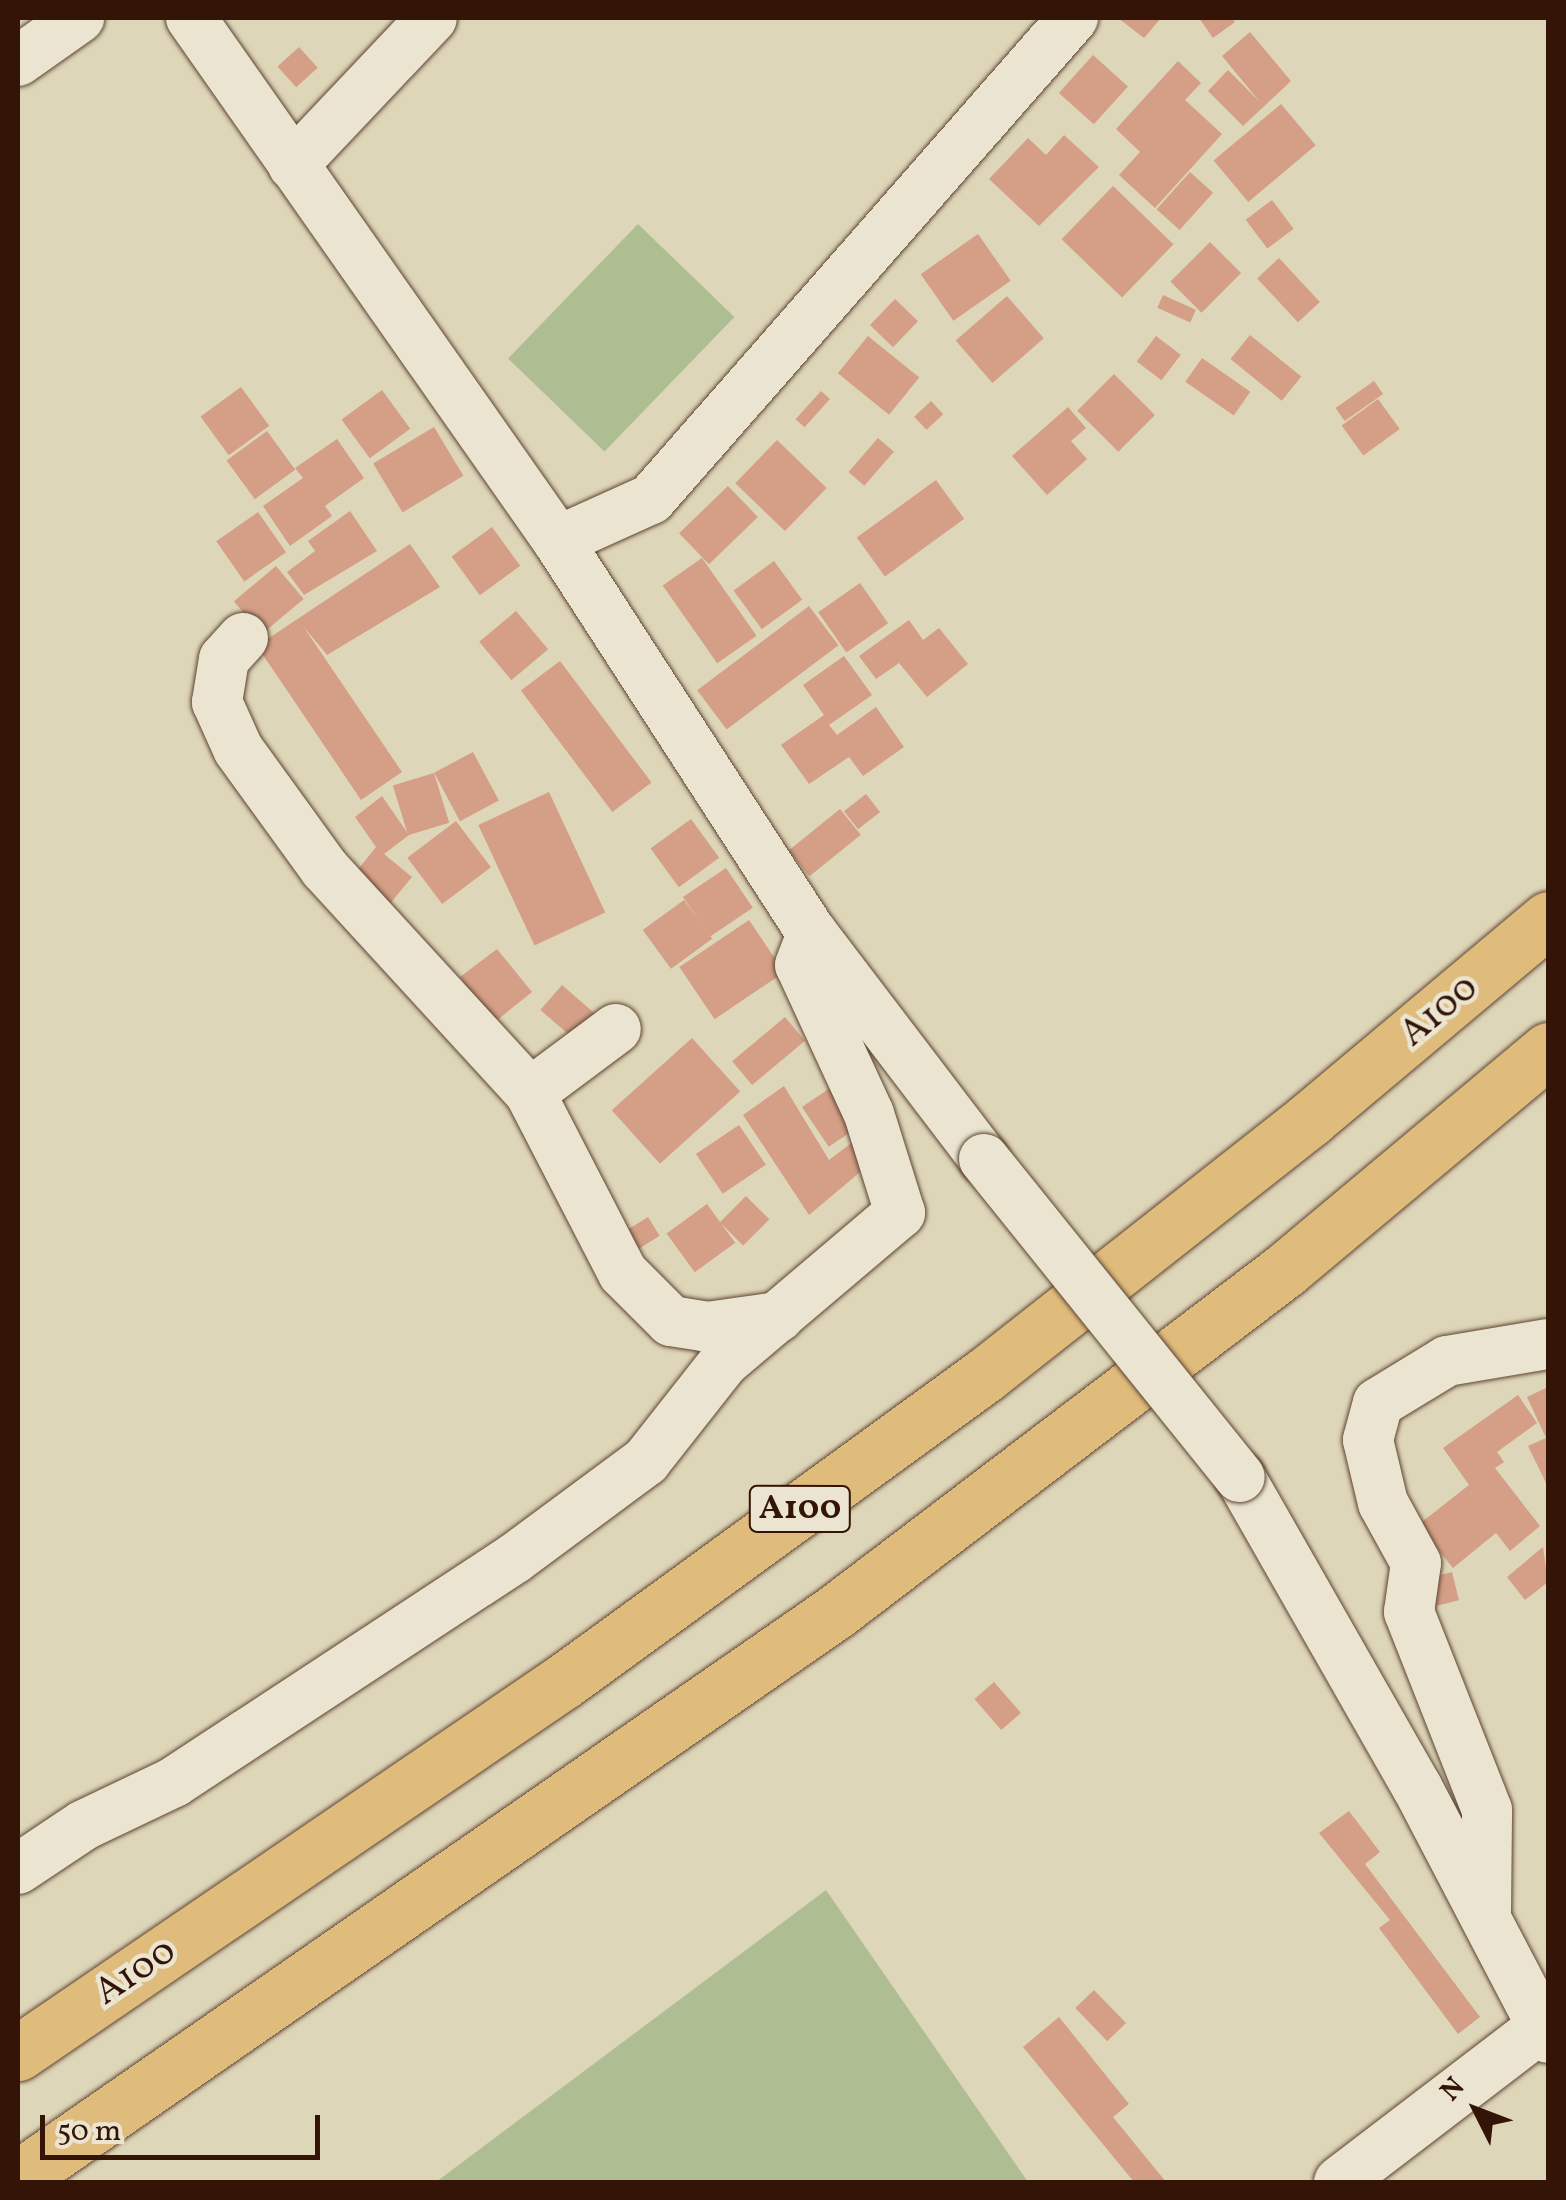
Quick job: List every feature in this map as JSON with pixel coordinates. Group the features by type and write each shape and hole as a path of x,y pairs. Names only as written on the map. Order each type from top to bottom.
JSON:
{"highway":[{"name":"A100","path":"18,2053 564,1681 985,1374 1310,1119 1548,920"},
{"name":"A100","path":"18,2178 835,1612 1285,1270 1548,1050"}],"street":[{"path":"18,60 79,18"},
{"path":"190,18 558,541 812,933 984,1158 1240,1477 1486,1913 1546,2029 1339,2182"},
{"path":"292,165 432,18"},
{"path":"558,541 651,498 1073,18"},
{"path":"243,638 224,659 217,702 238,749 325,869 530,1093 623,1273 670,1321 707,1327 778,1316"},
{"path":"18,1869 84,1825 174,1782 515,1558 646,1462 724,1362 900,1212 869,1114 800,965 812,933"},
{"path":"530,1093 616,1030"},
{"path":"1486,1913 1487,1810 1409,1612 1416,1564 1383,1503 1368,1440 1378,1402 1447,1361 1548,1344"}],"green space":[{"path":"638,224 734,317 604,452 508,359"},
{"path":"826,1890 1028,2182 436,2182"}],"building":[{"path":"1118,18 1161,18 1144,38"},
{"path":"1199,18 1232,18 1235,22 1213,38"},
{"path":"1250,32 1291,81 1243,126 1208,91 1228,70 1260,102 1222,56"},
{"path":"299,47 318,68 296,87 277,66"},
{"path":"1093,55 1128,86 1094,124 1059,93"},
{"path":"1178,61 1201,83 1185,100 1222,134 1155,208 1119,175 1140,152 1116,129"},
{"path":"1281,104 1316,145 1248,202 1214,161"},
{"path":"1064,135 1099,167 1039,226 989,179 1028,138 1046,155"},
{"path":"1190,172 1213,193 1180,230 1157,209"},
{"path":"1113,186 1173,244 1122,298 1062,239"},
{"path":"1272,200 1294,229 1267,249 1246,220"},
{"path":"978,234 1011,281 953,321 921,274"},
{"path":"1210,242 1241,273 1202,313 1170,282"},
{"path":"1279,258 1320,302 1298,322 1257,278"},
{"path":"1163,295 1196,310 1190,322 1157,308"},
{"path":"1007,296 1044,338 992,383 956,341"},
{"path":"895,299 918,321 893,347 870,325"},
{"path":"1250,335 1301,377 1282,401 1230,359"},
{"path":"868,336 919,378 889,415 838,373"},
{"path":"1156,336 1181,355 1161,380 1137,362"},
{"path":"1202,358 1250,392 1234,416 1185,382"},
{"path":"1114,374 1155,415 1118,452 1077,411"},
{"path":"1374,381 1383,394 1345,421 1335,408"},
{"path":"241,387 269,426 229,455 201,416"},
{"path":"382,390 410,429 370,458 342,419"},
{"path":"821,391 830,399 804,427 796,419"},
{"path":"1378,399 1400,429 1363,455 1342,425"},
{"path":"931,401 943,414 926,430 914,417"},
{"path":"1068,407 1086,428 1071,441 1087,459 1047,495 1012,456"},
{"path":"434,427 463,476 402,512 373,464"},
{"path":"267,431 295,470 255,499 227,460"},
{"path":"878,438 894,452 864,486 848,472"},
{"path":"337,439 364,478 325,506 332,516 290,546 263,506 303,478 295,468"},
{"path":"777,440 827,488 785,531 735,483"},
{"path":"936,480 964,519 885,576 857,538"},
{"path":"728,486 758,517 709,564 679,533"},
{"path":"350,511 377,551 304,595 287,572 315,551 308,541"},
{"path":"258,512 286,552 244,581 216,541"},
{"path":"492,527 520,566 480,595 452,556"},
{"path":"410,544 440,587 327,655 303,626 402,772 361,800 257,646"},
{"path":"702,558 756,636 717,663 663,586"},
{"path":"774,561 802,600 762,629 734,590"},
{"path":"276,566 304,599 262,634 234,601"},
{"path":"860,583 888,623 846,652 818,612"},
{"path":"809,606 838,645 727,729 697,690"},
{"path":"516,611 548,649 511,680 479,642"},
{"path":"909,620 923,640 939,628 968,664 927,697 899,663 876,679 859,656"},
{"path":"844,656 872,695 829,725 837,735 876,707 904,747 863,776 849,757 809,784 781,745 824,715 803,685"},
{"path":"560,661 651,782 612,812 521,690"},
{"path":"473,752 499,801 460,821 434,773"},
{"path":"434,773 449,823 408,835 393,786"},
{"path":"549,792 605,913 535,946 478,825"},
{"path":"866,794 880,812 858,829 844,811"},
{"path":"382,796 409,835 384,854 412,877 384,911 348,882 376,847 355,817"},
{"path":"840,809 861,835 809,876 789,851"},
{"path":"691,819 719,858 679,887 651,848"},
{"path":"456,821 491,867 442,904 407,858"},
{"path":"726,868 753,908 710,937 683,897"},
{"path":"684,900 712,939 671,969 643,930"},
{"path":"749,920 784,972 715,1019 679,967"},
{"path":"497,949 532,992 486,1029 478,1001 460,977"},
{"path":"562,985 594,1013 573,1038 540,1010"},
{"path":"785,1017 805,1041 752,1085 732,1061"},
{"path":"692,1038 740,1092 660,1164 612,1110"},
{"path":"845,1078 872,1118 829,1147 802,1107"},
{"path":"784,1086 829,1160 874,1126 890,1147 809,1215 743,1115"},
{"path":"739,1125 766,1165 723,1194 696,1154"},
{"path":"746,1196 769,1219 743,1245 720,1222"},
{"path":"707,1204 735,1243 695,1272 667,1233"},
{"path":"648,1217 660,1236 632,1253 620,1234"},
{"path":"1548,1387 1546,1483 1528,1446 1546,1438 1527,1397"},
{"path":"1518,1395 1537,1423 1497,1452 1504,1462 1495,1468 1540,1526 1510,1551 1496,1533 1453,1568 1418,1525 1469,1485 1443,1448"},
{"path":"1543,1547 1548,1582 1525,1600 1507,1577"},
{"path":"1452,1572 1459,1600 1423,1609 1416,1581"},
{"path":"994,1682 1021,1713 1001,1730 974,1699"},
{"path":"1349,1811 1380,1852 1365,1864 1480,2017 1458,2034 1379,1928 1390,1920 1319,1833"},
{"path":"1094,1990 1126,2023 1107,2041 1075,2008"},
{"path":"1059,2017 1129,2104 1113,2117 1166,2182 1134,2182 1023,2047"}]}
